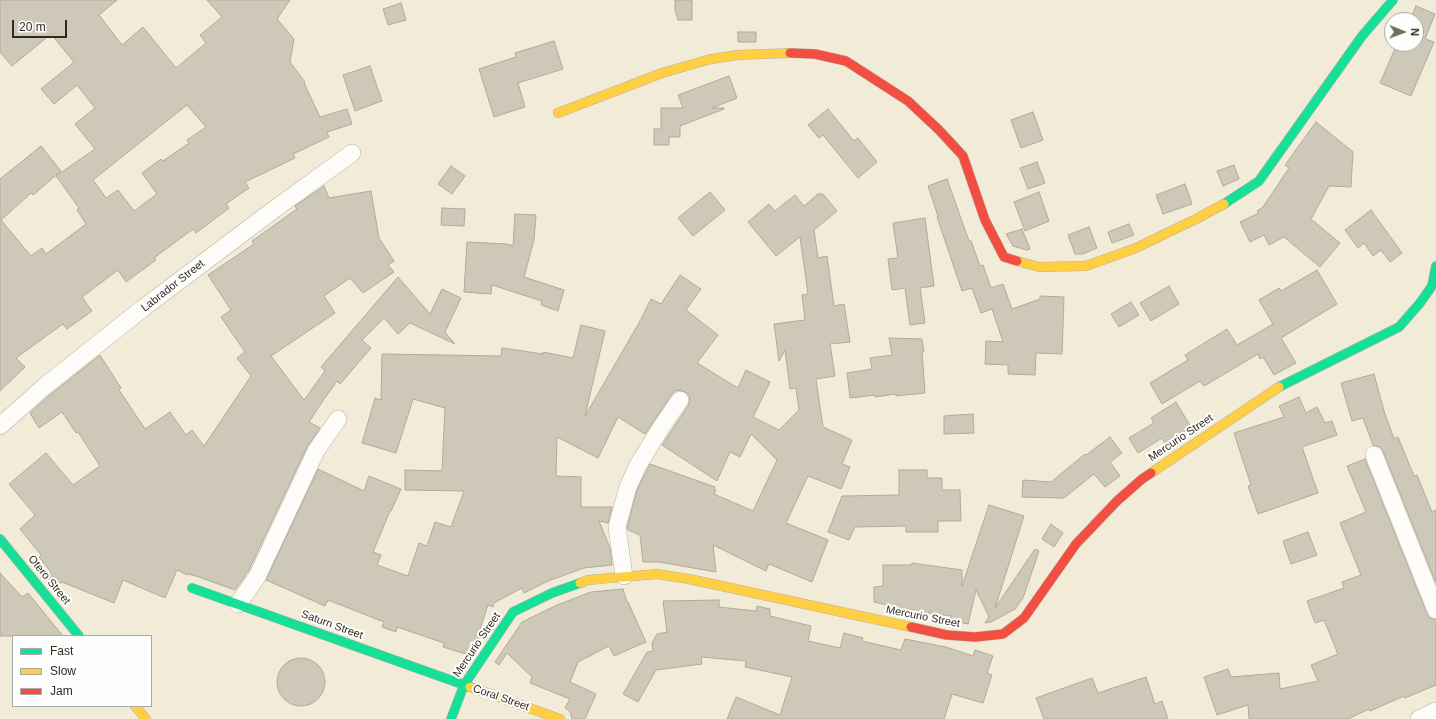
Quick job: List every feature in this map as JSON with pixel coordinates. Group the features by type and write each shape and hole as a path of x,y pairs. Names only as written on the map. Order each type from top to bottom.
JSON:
{"street":[{"path":"558,113 662,72 711,59 738,55 781,53 815,54 846,61 908,101 939,130 963,156 985,220 1004,256 1039,267 1086,266 1136,248 1191,221 1229,201 1259,181 1362,36 1393,0"},
{"name":"Labrador Street","path":"0,426 45,386 142,309 266,215 352,153"},
{"name":"Mercurio Street","path":"451,719 464,685 513,612 552,593 588,580 657,574 689,579 947,635 975,637 1003,634 1024,618 1076,544 1111,506 1142,479 1285,383 1398,327 1420,304 1432,286 1436,266"},
{"path":"624,576 617,527 628,487 638,465 680,400"},
{"path":"238,604 258,577 316,451 338,419"},
{"path":"1374,455 1436,610"},
{"name":"Otero Street","path":"0,539 78,635"},
{"name":"Saturn Street","path":"192,588 464,685"},
{"name":"Coral Street","path":"464,685 560,719"},
{"path":"136,707 146,719"},
{"path":"1419,719 1436,711"}],"building":[{"path":"0,0 117,0 99,15 122,45 143,27 176,68 206,43 200,35 222,17 207,0 290,0 277,19 294,39 290,62 305,82 304,83 320,117 347,109 352,124 327,132 329,137 293,154 295,158 245,182 249,188 226,204 229,208 196,233 193,229 154,258 156,260 126,282 118,270 82,297 92,311 67,329 63,324 16,358 25,367 0,391 0,179 41,146 61,171 33,195 31,193 1,220 31,256 42,248 46,254 86,224 77,210 79,208 56,176 95,149 75,124 95,108 77,85 54,104 41,89 74,62 51,34 12,66 0,52","holes":["187,105 206,127 187,140 189,143 163,161 161,159 142,173 157,194 134,211 118,190 106,198 93,180"]},
{"path":"675,0 692,0 692,20 678,20 675,10"},
{"path":"401,3 406,20 388,25 383,9"},
{"path":"1416,6 1435,14 1425,39 1434,42 1411,96 1380,83 1394,52 1424,52 1424,12 1413,12"},
{"path":"738,32 756,32 756,42 738,42"},
{"path":"554,41 563,69 518,83 525,107 494,117 479,69 516,57 515,53"},
{"path":"370,66 382,101 355,111 343,75"},
{"path":"729,76 737,98 712,108 724,109 680,126 680,137 669,137 669,145 654,145 654,129 661,129 661,108 683,108 678,95"},
{"path":"828,109 854,141 858,138 877,162 858,178 823,135 819,138 808,125"},
{"path":"1033,112 1043,140 1021,148 1011,120"},
{"path":"1316,122 1353,152 1351,187 1329,186 1311,219 1340,243 1320,267 1284,237 1269,245 1264,235 1250,242 1240,222 1259,213 1257,211 1263,207 1289,168 1285,165"},
{"path":"1037,162 1045,183 1028,189 1020,168"},
{"path":"1234,165 1239,179 1223,186 1217,171"},
{"path":"451,166 465,176 452,194 438,184"},
{"path":"947,179 969,241 971,241 980,266 983,265 991,288 1003,284 1012,309 1040,299 1040,296 1064,297 1062,354 1036,353 1035,375 1008,374 1008,365 985,364 986,341 1003,342 992,309 981,313 972,288 962,291 928,186"},
{"path":"1185,184 1192,204 1163,214 1156,195"},
{"path":"324,186 329,198 371,191 379,238 394,261 388,265 394,272 363,293 350,278 324,296 335,313 271,356 304,400 325,371 321,367 398,277 430,314 442,289 461,298 445,332 455,344 410,323 398,334 384,318 362,340 371,348 340,384 337,381 309,422 320,428 307,447 248,572 235,590 196,576 187,575 177,570 165,598 123,580 114,603 62,582 55,587 46,576 51,572 39,557 41,555 20,529 35,515 9,484 46,453 73,485 100,466 78,432 76,433 62,412 39,428 30,413 51,394 100,355 121,388 119,390 145,429 170,412 186,435 192,430 204,446 251,376 237,358 245,352 221,317 231,310 208,275 254,244 252,241 297,209 295,206"},
{"path":"710,192 725,210 693,236 678,218"},
{"path":"1039,192 1049,221 1025,231 1014,202"},
{"path":"818,194 823,194 837,211 814,230 818,258 827,256 834,306 844,304 850,342 830,344 835,376 816,379 823,427 852,440 842,464 850,467 841,489 808,476 786,523 828,540 812,582 769,564 766,571 713,545 716,572 659,562 643,562 640,535 628,530 627,528 637,490 650,464 715,487 714,489 716,490 714,494 753,511 777,460 751,434 740,457 730,452 717,481 662,445 690,401 689,395 680,390 675,391 672,394 645,434 618,417 598,458 557,437 556,476 581,477 581,507 612,507 608,523 599,521 610,548 612,565 584,568 548,581 524,593 522,588 494,603 493,607 488,605 479,632 482,635 469,655 443,647 444,643 397,627 396,632 382,627 384,622 328,600 325,606 266,580 318,469 364,491 369,476 401,489 373,552 381,555 377,565 408,576 419,543 427,546 435,522 451,527 464,491 405,490 405,470 442,471 445,408 413,399 396,453 362,443 375,398 381,400 382,354 501,356 502,348 543,354 543,352 573,358 581,325 605,331 585,416 639,323 651,299 661,304 680,275 701,289 686,310 718,335 697,363 738,388 746,370 770,382 753,417 779,430 799,410 796,388 790,389 785,350 779,361 774,324 805,320 802,295 808,294 800,237 776,256 748,222 769,204 775,211 795,195 804,206"},
{"path":"442,208 465,209 464,226 441,225"},
{"path":"1371,210 1402,253 1390,262 1381,250 1373,256 1364,243 1358,248 1345,230"},
{"path":"515,214 536,215 534,240 524,277 564,290 558,311 541,305 542,301 492,285 491,294 464,292 467,242 507,244 513,246"},
{"path":"925,218 934,286 920,288 925,323 910,325 905,288 892,290 888,259 898,258 893,223"},
{"path":"1129,224 1134,235 1112,243 1108,232"},
{"path":"1089,227 1097,248 1083,254 1075,254 1068,235"},
{"path":"1022,229 1030,249 1027,250 1013,246 1006,234"},
{"path":"1317,270 1337,304 1281,338 1296,363 1274,375 1263,357 1260,359 1258,354 1204,386 1200,381 1162,404 1150,383 1188,360 1185,355 1227,329 1237,345 1273,324 1259,300 1279,288 1281,291"},
{"path":"1169,286 1179,304 1151,321 1140,303"},
{"path":"1131,302 1139,315 1119,327 1111,314"},
{"path":"889,338 922,339 924,352 922,352 925,393 896,396 896,394 875,397 875,395 850,398 847,373 872,369 870,358 892,355"},
{"path":"1374,374 1384,411 1394,439 1398,437 1414,476 1417,475 1432,512 1436,510 1436,583 1383,451 1380,447 1373,445 1363,418 1352,421 1341,383"},
{"path":"1299,397 1306,413 1317,407 1325,423 1332,421 1337,435 1302,447 1318,493 1258,514 1248,486 1251,485 1234,433 1284,417 1279,406"},
{"path":"1176,402 1191,427 1165,443 1162,438 1138,453 1129,438 1154,423 1151,418"},
{"path":"973,414 974,433 944,434 944,416"},
{"path":"1110,437 1122,453 1110,462 1120,476 1105,487 1094,474 1064,498 1022,497 1023,480 1051,482 1085,454 1086,455"},
{"path":"1365,459 1427,614 1430,618 1436,620 1436,685 1405,698 1404,696 1370,711 1369,709 1348,719 1249,719 1248,705 1217,715 1204,677 1228,669 1231,677 1279,673 1280,689 1318,681 1311,665 1338,654 1324,620 1315,623 1307,601 1344,588 1342,582 1361,575 1340,523 1366,512 1347,466"},
{"path":"899,470 927,470 927,478 942,478 942,490 960,490 961,521 938,521 938,532 906,532 906,526 855,527 849,540 828,532 842,496 899,495"},
{"path":"989,505 1024,516 995,608 1035,549 1039,551 1023,598 1015,609 991,622 985,623 989,617 976,590 968,624 950,620 951,616 907,610 874,602 874,587 883,586 883,565 912,565 912,563 962,570 962,586"},
{"path":"1051,524 1063,533 1054,547 1042,539"},
{"path":"1308,532 1317,555 1291,564 1283,541"},
{"path":"0,573 22,597 28,593 62,635 0,636"},
{"path":"623,589 627,602 646,642 614,656 609,646 578,662 570,682 596,694 585,719 572,719 570,711 565,708 570,699 530,683 532,677 507,653 499,665 495,662 522,622 557,605 591,592"},
{"path":"719,600 719,607 756,611 757,606 770,609 770,616 811,626 808,641 840,648 844,633 863,638 862,641 901,650 905,639 946,647 973,656 975,650 993,656 987,673 992,675 983,703 952,694 944,719 727,719 736,697 780,715 792,677 745,667 746,661 701,657 702,664 656,670 638,702 623,694 647,652 653,651 652,643 657,634 667,632 663,601"},
{"path":"296,658 306,658 315,662 321,668 324,673 324,691 315,702 306,706 296,706 287,702 281,696 277,687 277,677 281,668 287,662"},
{"path":"1146,677 1155,704 1162,701 1168,719 1044,719 1036,698 1092,678 1098,693"}],"traffic: fast":[{"path":"1224,204 1259,181 1362,36 1393,0"},
{"path":"1279,387 1399,327 1420,303 1432,286 1436,266"},
{"path":"0,539 78,635"},
{"path":"451,719 464,685 513,612 552,593 580,583"},
{"path":"192,588 470,687"}],"traffic: slow":[{"path":"558,113 662,73 711,59 738,55 790,53"},
{"path":"1017,261 1039,267 1086,266 1136,248 1224,204"},
{"path":"1151,473 1279,387"},
{"path":"580,583 588,580 657,574 689,579 911,627"},
{"path":"470,687 560,719"},
{"path":"136,707 146,719"}],"traffic: jam":[{"path":"790,53 815,54 846,61 908,101 939,130 963,156 985,220 1004,257 1017,261"},
{"path":"911,627 947,635 975,637 1003,634 1024,618 1076,544 1117,501 1151,473"}]}
